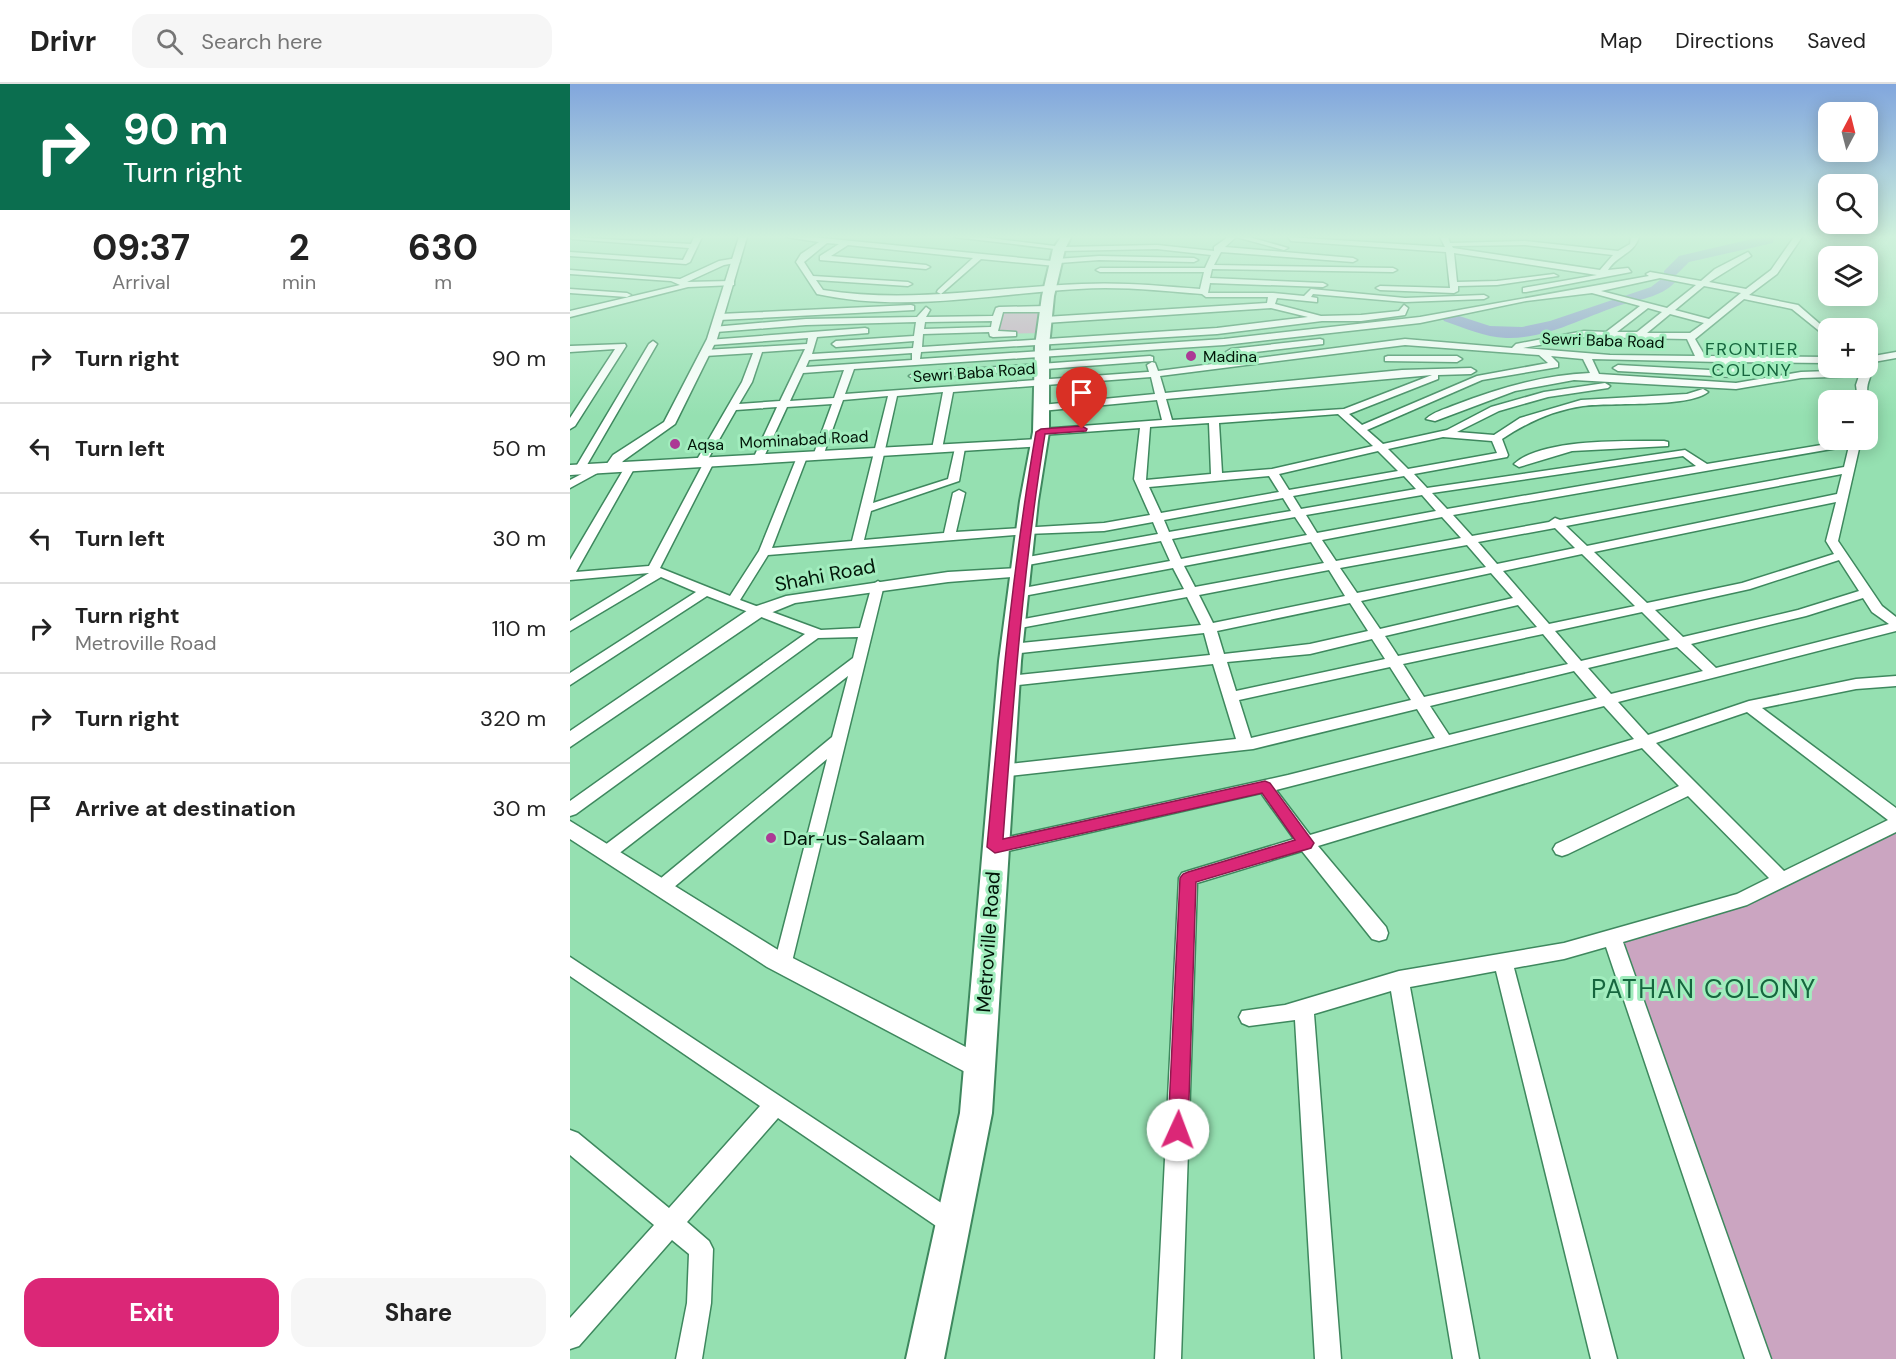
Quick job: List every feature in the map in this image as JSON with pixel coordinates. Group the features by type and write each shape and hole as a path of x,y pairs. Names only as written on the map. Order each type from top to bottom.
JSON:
{"main road":[{"name":"Metroville Road","path":"925,1359 976,1113 1008,681 1043,362 1053,296"},
{"name":"Mominabad Road","path":"575,470 960,448 1043,362"}],"street":[{"path":"635,296 641,297"},
{"path":"570,486 605,468 669,424 711,342 727,296"},
{"path":"876,296 938,298 1145,425 1318,411 1343,414 1446,372"},
{"path":"1043,362 1087,296"},
{"path":"1116,296 1131,304 1203,311 1272,300 1322,318"},
{"path":"1043,362 1131,304 1177,296"},
{"path":"1226,296 1272,300 1306,299 1404,309 1425,308 1440,315"},
{"path":"1368,296 1405,300 1455,300 1483,296"},
{"path":"1520,296 1538,307"},
{"path":"914,376 1043,362 1147,347 1224,342 1440,315 1546,296"},
{"path":"1611,296 1711,321"},
{"path":"1639,335 1688,296"},
{"path":"1702,360 1691,339 1743,296"},
{"path":"1755,296 1795,307 1818,327"},
{"path":"573,312 641,297"},
{"path":"1455,300 1461,311"},
{"path":"1131,304 1144,334 1168,423"},
{"path":"1609,334 1647,306"},
{"path":"1043,362 999,310 993,334 1043,362 1144,334 1217,331 1322,318 1361,318 1402,312 1404,309"},
{"path":"1203,311 1239,365"},
{"path":"1427,327 1440,315"},
{"path":"912,393 921,318"},
{"path":"718,323 997,318"},
{"path":"836,344 994,329"},
{"path":"711,342 865,331"},
{"path":"1231,352 1405,332 1422,333 1413,342"},
{"path":"758,459 786,404 811,346 813,334"},
{"path":"1496,350 1584,334 1693,336"},
{"name":"Sewri Baba Road","path":"732,407 948,390 1043,362 1154,374 1239,365 1255,375 1413,342 1586,356 1702,360 1818,360"},
{"path":"575,470 653,344"},
{"path":"1455,345 1457,359"},
{"path":"570,349 622,346 570,426"},
{"path":"705,353 811,346"},
{"path":"806,357 917,349 1043,362 1161,396 1255,375 1471,371"},
{"path":"570,627 656,571 705,462 747,382 758,350"},
{"path":"1361,429 1480,378 1516,370 1556,365 1543,354"},
{"path":"1878,358 1896,355"},
{"path":"1586,356 1593,371"},
{"path":"800,370 916,363 1150,359"},
{"path":"1388,359 1457,359 1480,378"},
{"path":"1431,419 1479,399 1535,383 1593,371 1734,374 1725,360"},
{"path":"732,602 750,580 766,552 839,399 850,367"},
{"path":"1516,370 1570,407"},
{"path":"1593,371 1736,386 1818,374"},
{"path":"1142,484 1272,472 1440,434 1495,409 1550,393 1605,386"},
{"path":"937,449 948,390"},
{"path":"1440,434 1496,438 1524,420 1581,403 1688,397 1703,392"},
{"path":"857,544 893,394"},
{"path":"1343,414 1383,447 1406,471 1495,568 1607,699 1782,880"},
{"path":"1214,420 1216,477"},
{"path":"1145,425 1142,484 1209,628 1245,744"},
{"path":"1496,438 1503,455 1534,473"},
{"path":"1519,464 1538,455 1562,449 1664,444"},
{"path":"866,509 953,481 960,448"},
{"path":"1020,576 1177,563 1444,513 1818,448"},
{"path":"1853,450 1832,541 1876,609 1896,625"},
{"path":"1020,576 1165,537 1423,490 1685,453 1705,468"},
{"path":"766,552 1026,530 1104,527 1503,455"},
{"path":"570,571 630,467"},
{"path":"1014,625 1471,542 1555,522 1847,470"},
{"path":"1272,472 1396,662 1444,741"},
{"path":"949,536 959,494"},
{"path":"1011,649 1209,628 1841,496"},
{"path":"1555,522 1713,673"},
{"path":"1231,697 1745,586 1840,556"},
{"path":"570,576 656,571 815,633 867,632"},
{"name":"Shahi Road","path":"570,740 757,612 792,599 878,585 948,577 1020,576"},
{"path":"783,964 878,585"},
{"path":"570,680 706,591"},
{"path":"1001,771 1245,744 1801,613 1866,593"},
{"path":"1008,681 1310,649 1522,600"},
{"path":"995,847 1265,786 1896,625"},
{"path":"570,810 815,633"},
{"path":"607,853 859,660"},
{"path":"1168,1359 1188,878 1647,741 1749,706 1845,686 1896,681"},
{"path":"1749,706 1896,817"},
{"path":"661,888 840,739"},
{"path":"1265,786 1306,843 1379,933"},
{"path":"1562,849 1692,787"},
{"path":"1250,1017 1286,1014 1399,980 1564,951 1741,900 1896,824"},
{"path":"570,830 783,964 980,1067"},
{"path":"1612,937 1758,1359"},
{"path":"1503,962 1604,1359"},
{"path":"570,965 953,1224"},
{"path":"1399,980 1466,1359"},
{"path":"1304,1009 1328,1359"},
{"path":"570,1338 776,1104"},
{"path":"570,1141 701,1249 699,1303 689,1359"}],"shaded area":[{"path":"1047,309 1044,333 993,334 999,310"},
{"path":"1896,824 1896,1359 1764,1359 1612,937 1741,900"}],"waterway":[{"path":"1628,299 1636,296"},
{"path":"1450,318 1490,331 1522,332 1556,325 1619,301"}],"place":[{"name":"Madina","path":"1191,356"},
{"name":"Aqsa","path":"675,444"},
{"name":"Dar-us-Salaam","path":"771,838"}],"district":[{"name":"FRONTIER COLONY","path":"1752,359"},
{"name":"PATHAN COLONY","path":"1704,989"}],"route":[{"path":"1082,429 1041,432 1029,501 1011,649 995,847 1265,786 1306,843 1188,878 1178,1130"}]}
